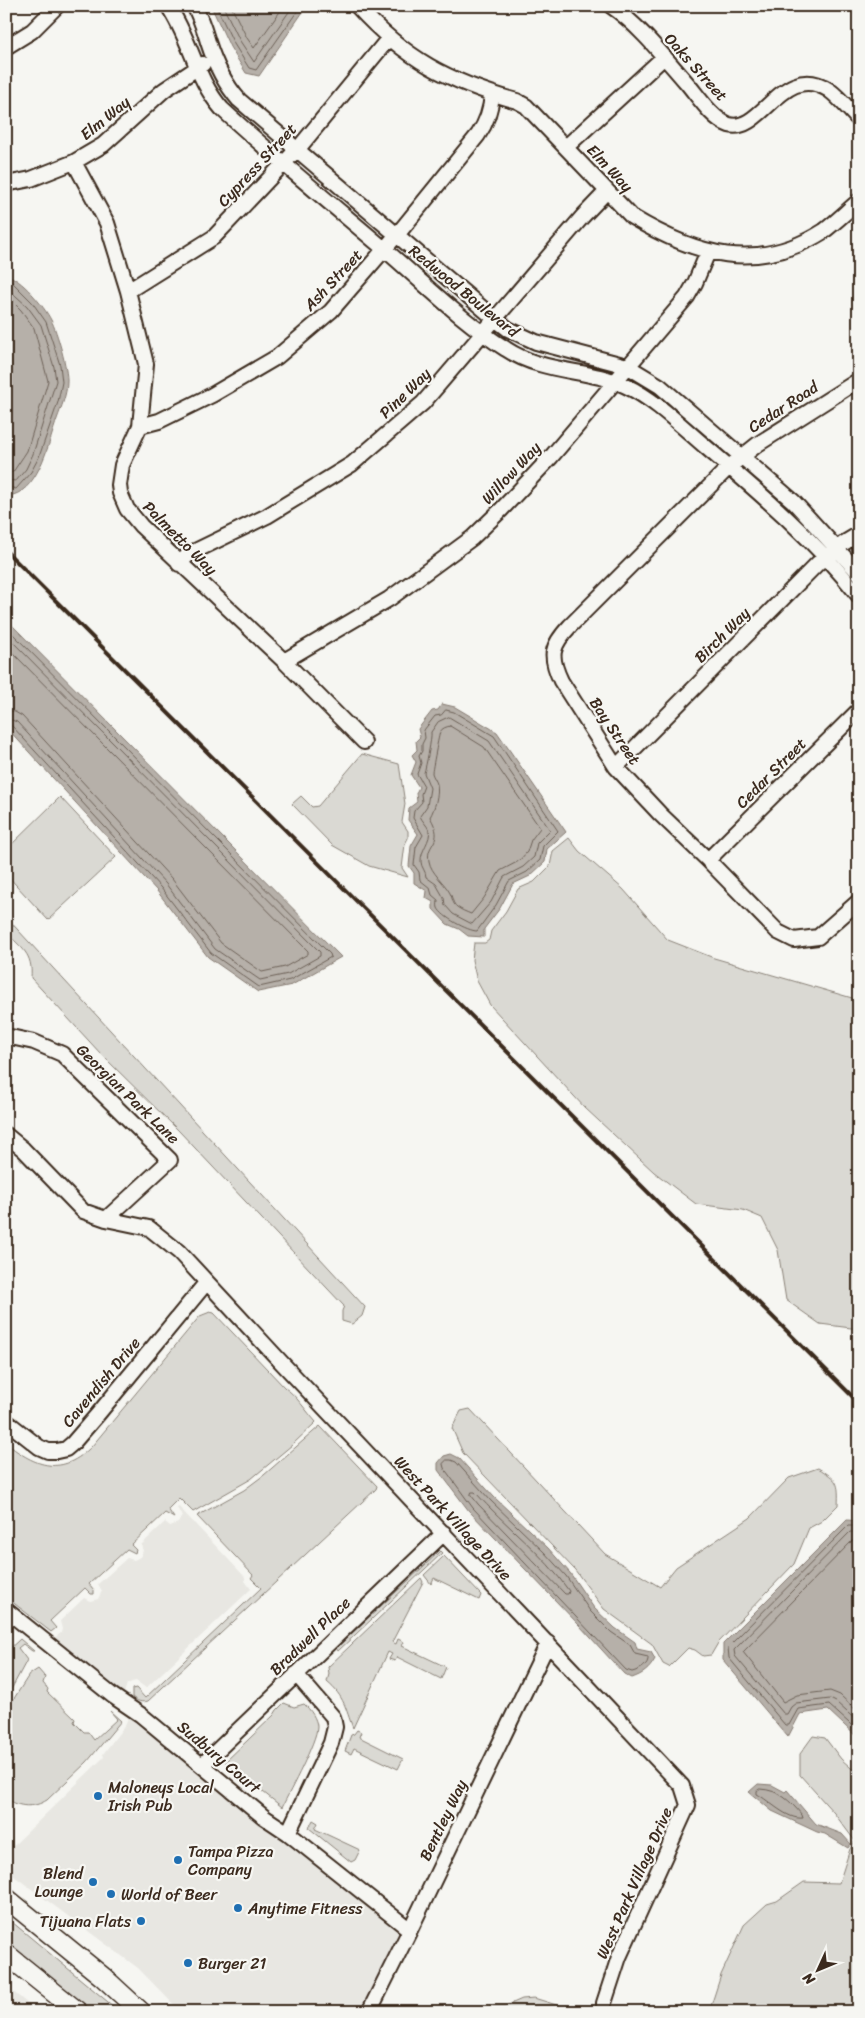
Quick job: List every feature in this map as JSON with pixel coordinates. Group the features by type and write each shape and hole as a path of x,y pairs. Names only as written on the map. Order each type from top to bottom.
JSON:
{"main road":[{"path":"6,1898 96,1971 141,2012"},
{"path":"6,1954 78,2012"}],"street":[{"path":"6,47 32,31 57,6"},
{"name":"Redwood Boulevard","path":"168,6 180,26 196,68 212,99 384,249 483,332 506,349 539,364 614,381 629,388 656,406 765,498 859,573"},
{"name":"Redwood Boulevard","path":"194,6 200,15 222,79 234,95 508,329 536,342 627,366 660,386 793,501 831,552 859,596"},
{"name":"Elm Way","path":"357,6 406,52 439,72 457,82 517,101 526,106 632,218 654,230 708,252 735,256 761,255 786,249 824,230 859,201"},
{"name":"Oaks Street","path":"611,6 664,57 714,114 731,125 744,125 783,92 803,84 818,86 828,90 859,120"},
{"name":"Cypress Street","path":"128,291 214,237 297,149 389,38"},
{"name":"Elm Way","path":"6,184 31,179 74,162 116,136 155,97 214,57"},
{"path":"566,147 664,57"},
{"name":"Ash Street","path":"140,426 159,421 212,395 277,357 331,311 486,125 491,110 492,94"},
{"name":"Palmetto Way","path":"74,162 107,223 128,291 146,364 140,426 122,465 119,484 120,493 127,509 180,564 284,661 364,742"},
{"name":"Pine Way","path":"180,564 190,554 267,516 352,464 423,403 583,216 607,191"},
{"name":"Willow Way","path":"284,661 389,599 472,538 539,470 687,297 708,252"},
{"name":"Cedar Road","path":"729,467 758,444 859,380"},
{"name":"Bay Street","path":"729,467 559,638 555,646 554,661 561,681 616,767 660,814 778,932 794,940 818,938 859,900"},
{"name":"Birch Way","path":"616,767 831,552 859,534"},
{"name":"Cedar Street","path":"708,860 859,710"},
{"name":"Georgian Park Lane","path":"6,1036 34,1042 62,1054 170,1160 106,1219"},
{"name":"West Park Village Drive","path":"6,1135 23,1149 83,1211 106,1219 149,1228 178,1252 682,1786 688,1806 618,1957 604,2003 604,2012"},
{"name":"Cavendish Drive","path":"6,1421 39,1448 57,1451 66,1449 98,1414 206,1283"},
{"name":"Bradwell Place","path":"202,1764 444,1533"},
{"name":"Sudbury Court","path":"6,1610 202,1764 264,1817 288,1833 410,1930"},
{"name":"Bentley Way","path":"369,2012 548,1643"},
{"path":"288,1833 331,1743 334,1727 333,1717 296,1674"}],"shaded area":[{"path":"362,754 399,764 405,804 402,822 408,831 402,868 408,877 369,866 332,845 292,804 301,796 312,807 318,806"},
{"path":"60,797 116,857 48,920 6,874 6,850"},
{"path":"569,838 579,851 623,889 668,940 714,958 859,1000 859,1329 820,1324 786,1300 778,1250 762,1218 743,1210 696,1204 654,1172 585,1108 490,1005 477,981 472,960 474,943 485,943 489,940 491,931 506,911 518,889 534,882 550,866 553,851"},
{"path":"6,917 365,1307 362,1316 352,1324 342,1321 344,1306 179,1131 101,1054 31,978 28,957 6,932"},
{"path":"210,1312 214,1313 285,1388 293,1394 316,1422 251,1479 193,1512 179,1498 168,1509 174,1518 165,1513 131,1545 136,1550 135,1553 127,1549 89,1584 94,1590 94,1594 91,1594 85,1588 50,1621 56,1628 51,1632 6,1597 6,1443 28,1458 38,1463 49,1465 60,1465 81,1456 92,1446 200,1316"},
{"path":"470,1409 605,1554 660,1587 676,1567 750,1518 789,1478 818,1468 836,1482 838,1505 822,1521 809,1528 794,1564 718,1643 711,1655 703,1656 695,1650 688,1648 669,1667 663,1664 652,1644 604,1609 575,1570 463,1453 452,1428 461,1411"},
{"path":"320,1426 377,1486 376,1489 148,1701 137,1701 132,1697 132,1689 136,1688 145,1698 261,1588 251,1578 253,1575 197,1516 244,1490"},
{"path":"179,1507 245,1577 245,1581 251,1589 146,1688 136,1681 127,1684 124,1693 54,1638 61,1633 60,1621 84,1598 90,1601 98,1599 102,1591 98,1584 127,1558 134,1560 140,1557 143,1551 141,1545 165,1522 170,1526 178,1523 182,1516 177,1508"},
{"path":"440,1551 442,1553 338,1651 336,1648"},
{"path":"444,1556 481,1595 479,1600 434,1578 431,1584 424,1575"},
{"path":"421,1578 423,1582 392,1642 396,1644 398,1639 404,1642 402,1646 446,1667 441,1679 397,1657 395,1661 389,1659 392,1654 388,1652 353,1728 341,1698 327,1682 328,1667"},
{"path":"20,1639 34,1651 23,1644 18,1648 27,1660 6,1699 6,1652"},
{"path":"38,1669 45,1677 43,1683 48,1689 47,1692 75,1719 74,1722 84,1732 88,1732 94,1740 117,1719 110,1711 121,1721 87,1762 47,1800 32,1806 26,1806 16,1804 6,1798 6,1711 29,1675"},
{"path":"284,1703 294,1707 304,1704 313,1714 317,1727 308,1754 282,1807 225,1762"},
{"path":"128,1717 196,1770 258,1823 277,1838 283,1840 400,1933 360,2012 181,2012 138,1968 6,1870 6,1853 104,1757 103,1754 126,1724"},
{"path":"357,1730 361,1732 359,1737 403,1759 398,1769 354,1748 351,1754 345,1751 351,1735"},
{"path":"813,1736 825,1738 841,1759 859,1775 859,2012 709,2012 721,1975 744,1925 767,1904 777,1901 804,1882 839,1883 850,1849 855,1841 834,1813 800,1775 800,1754"},
{"path":"313,1820 318,1823 315,1829 360,1850 355,1860 351,1862 309,1828"},
{"path":"6,1917 122,2012 87,2012 6,1943"},
{"path":"6,1986 38,2012 6,2012"},
{"path":"534,1998 579,2012 486,2012 489,2006 506,2006 522,1999"}],"water":[{"path":"211,6 307,6 259,76 246,73 230,47"},
{"path":"6,275 12,277 25,287 48,314 59,341 67,376 65,396 42,463 30,483 22,491 13,495 6,490"},
{"path":"6,619 341,957 292,985 258,992 208,957 157,891 6,727"},
{"path":"442,704 455,707 497,732 566,832 547,849 545,862 530,876 513,884 500,908 484,929 484,937 468,936 459,929 447,924 433,909 433,902 426,898 427,891 414,883 414,873 409,866 411,846 418,834 408,820 409,808 417,802 416,793 419,787 411,775 416,762 412,755 417,750 416,741 420,737 418,729 432,711 438,710"},
{"path":"451,1454 459,1458 494,1497 548,1548 570,1573 594,1608 615,1628 635,1642 637,1649 651,1652 655,1659 648,1669 632,1678 624,1674 469,1511 438,1470 438,1463 444,1456"},
{"path":"847,1520 859,1521 859,1739 828,1710 800,1714 788,1737 723,1660 723,1644"},
{"path":"758,1784 772,1785 785,1792 787,1790 816,1824 842,1834 851,1844 848,1848 825,1834 772,1811 749,1792"}],"railway":[{"path":"6,551 859,1403"}],"place":[{"name":"Maloneys Local Irish Pub","path":"98,1796"},
{"name":"Tampa Pizza Company","path":"178,1860"},
{"name":"Blend Lounge","path":"93,1882"},
{"name":"World of Beer","path":"111,1894"},
{"name":"Anytime Fitness","path":"238,1908"},
{"name":"Tijuana Flats","path":"141,1921"},
{"name":"Burger 21","path":"188,1963"}]}
